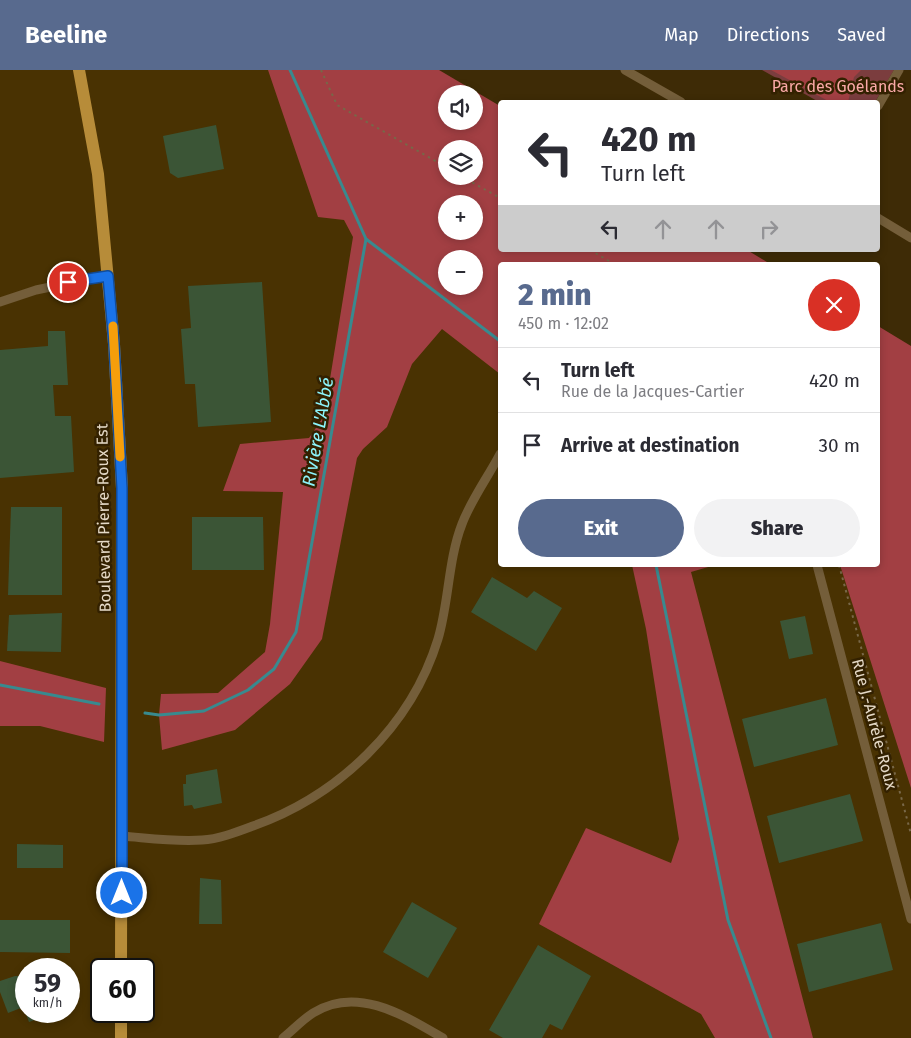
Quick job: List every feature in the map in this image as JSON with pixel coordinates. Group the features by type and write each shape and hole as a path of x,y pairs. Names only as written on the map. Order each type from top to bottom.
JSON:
{"main road":[{"name":"Boulevard Pierre-Roux Est","path":"79,70 98,174 114,344 122,488 121,958"},
{"path":"121,1023 121,1038"}],"street":[{"path":"625,70 678,100"},
{"path":"880,102 898,70"},
{"path":"880,219 911,238"},
{"path":"0,302 36,290 108,276"},
{"path":"122,836 203,840 232,833 300,807 357,765 386,734 408,704 420,682 438,639 462,524 498,458"},
{"name":"Rue J.-Aurèle-Roux","path":"818,567 911,919"},
{"path":"283,1038 314,1012 334,1005 356,1002 374,1004 391,1010 443,1038"}],"path":[{"path":"321,70 338,105 438,163"},
{"path":"478,185 498,197"},
{"path":"593,252 611,262"},
{"path":"840,567 911,834"}],"shaded area":[{"path":"0,70 296,70 438,170 438,185 477,185 481,195 438,195 438,240 483,240 483,202 498,244 498,252 500,252 500,262 498,262 498,567 880,567 880,557 911,425 911,1038 0,1038"}],"green space":[{"path":"268,70 439,70 464,85 438,85 438,130 483,130 483,96 498,105 498,252 750,252 767,262 498,262 498,372 442,329 412,364 387,427 363,449 357,458 322,639 290,684 235,730 162,750 159,715 161,694 218,693 265,652 270,624 283,492 223,491 240,444 309,438 324,416 353,237 344,220 318,217"},
{"name":"Parc des Goélands","path":"762,70 894,70 876,100 815,100"},
{"path":"771,70 861,70 854,77 848,100 826,100"},
{"path":"880,327 911,346 911,788 841,567 880,567"},
{"path":"632,567 708,567 691,572 813,1038 715,1038 701,1014 539,924 586,828 671,863 679,839 646,629"},
{"path":"0,661 106,688 104,742 40,726 0,726"}],"building":[{"path":"216,125 224,169 178,178 170,173 163,136"},
{"path":"262,282 271,422 198,427 195,384 185,384 181,329 191,328 188,286"},
{"path":"48,331 65,331 68,385 53,385 55,416 71,416 74,472 0,478 0,350 48,346"},
{"path":"11,507 62,507 62,595 8,595"},
{"path":"192,517 263,517 264,570 192,570"},
{"path":"492,577 527,598 534,591 562,608 536,651 471,612"},
{"path":"62,613 61,652 7,651 9,615"},
{"path":"805,616 813,654 789,659 780,621"},
{"path":"826,698 838,745 754,767 742,719"},
{"path":"217,769 222,803 194,809 192,805 184,806 183,784 186,784 186,775"},
{"path":"850,794 863,841 779,863 767,816"},
{"path":"17,844 63,845 63,868 17,868"},
{"path":"200,878 221,880 222,924 199,924"},
{"path":"412,902 457,928 428,978 383,952"},
{"path":"0,920 70,920 70,953 0,952"},
{"path":"881,923 893,970 809,992 797,944"},
{"path":"538,945 591,976 562,1030 550,1024 542,1038 503,1038 489,1030"},
{"path":"15,976 15,1010 8,1013 0,992 0,981"}],"waterway":[{"name":"Rivière L'Abbé","path":"145,713 159,715 204,711 248,690 274,669 296,632 366,239 290,70"},
{"path":"366,239 498,339"},
{"path":"656,567 728,920 771,1038"},
{"name":"Rivière L'Abbé","path":"0,685 99,704"}],"slow traffic":[{"path":"113,326 120,457"}],"route":[{"path":"68,282 108,276 114,344 122,488 122,893"}]}
